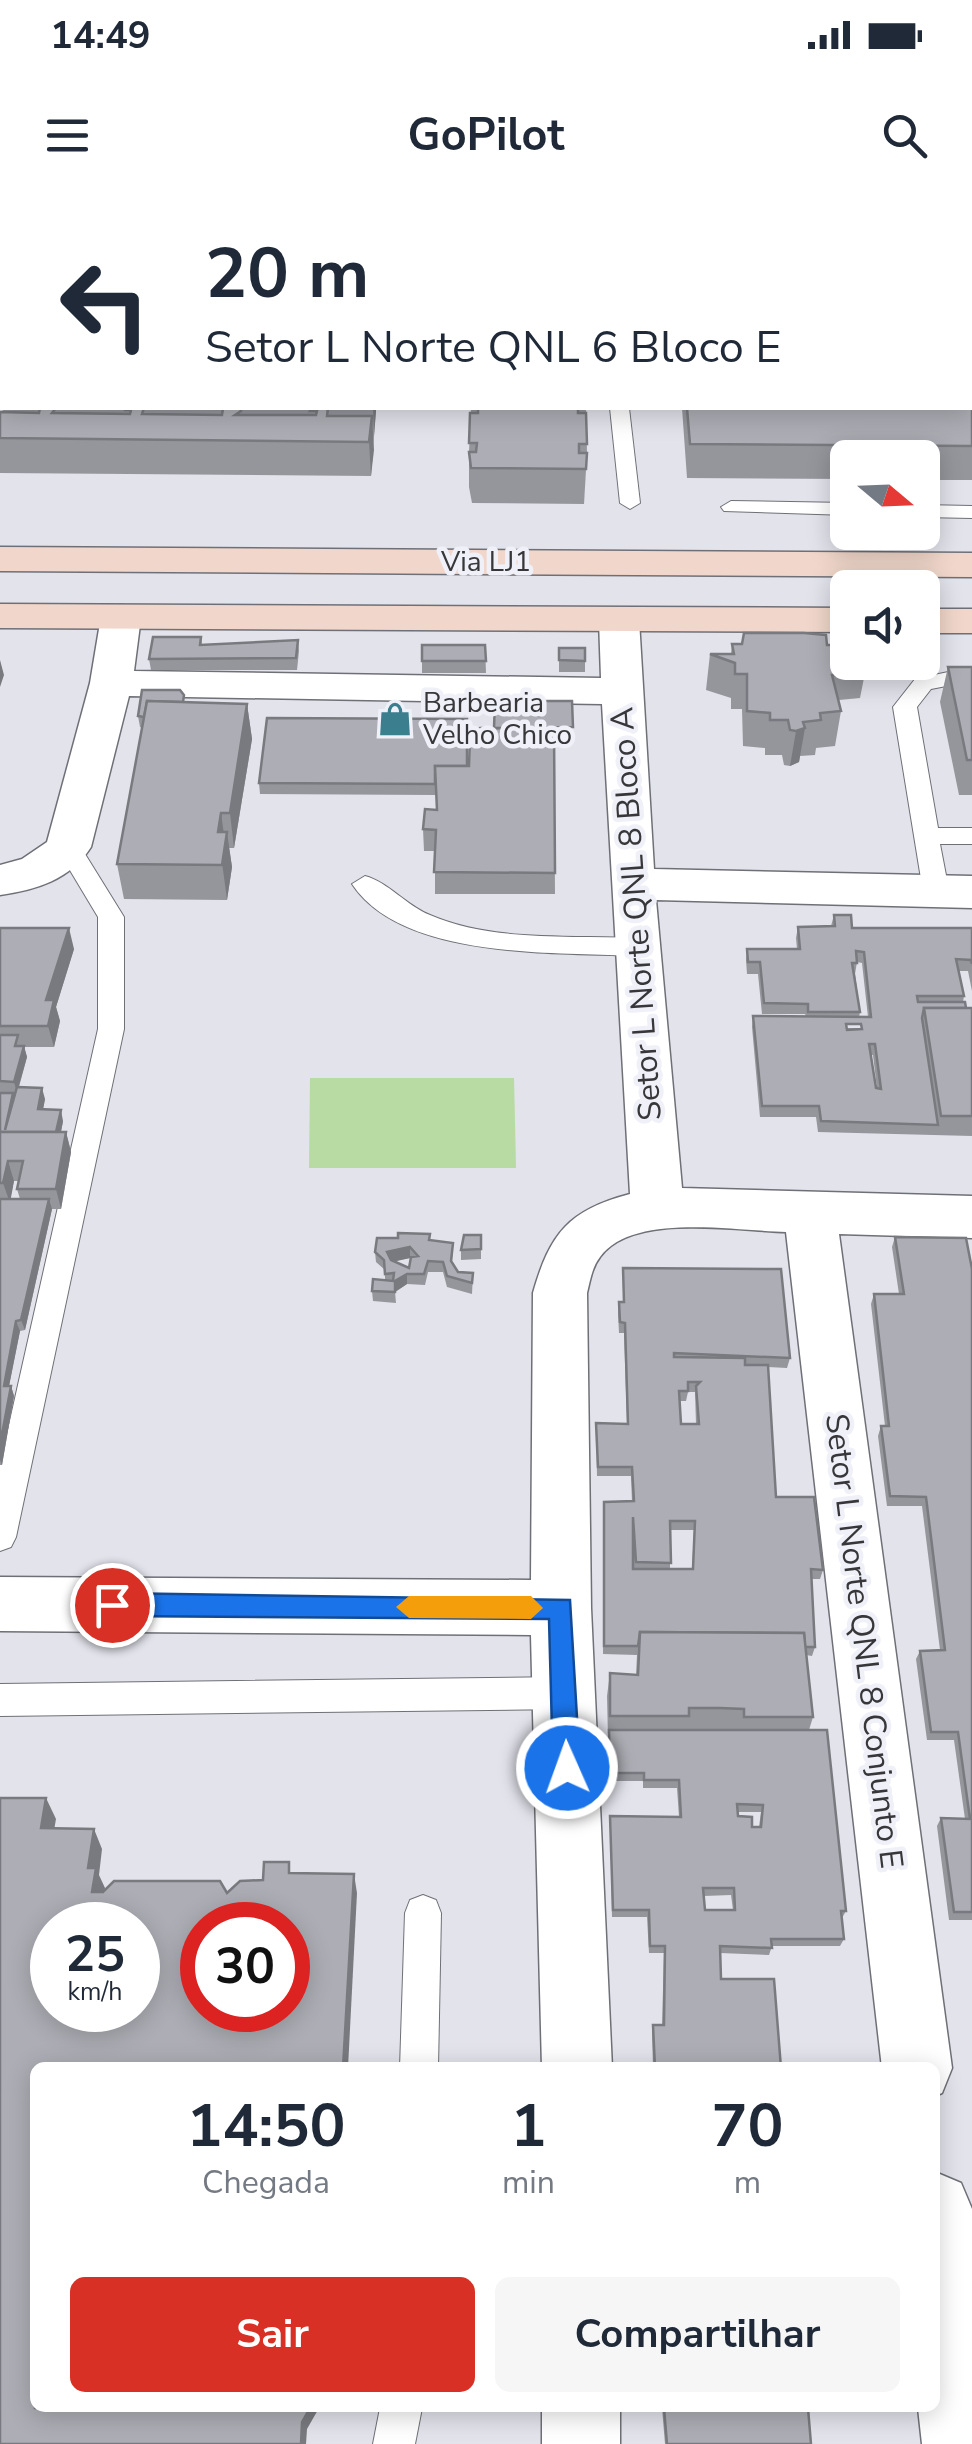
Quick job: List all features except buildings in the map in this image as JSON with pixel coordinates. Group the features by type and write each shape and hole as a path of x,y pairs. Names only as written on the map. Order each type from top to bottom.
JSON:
{"main road":[{"name":"Via LJ1","path":"0,560 972,566"},
{"name":"Via LJ1","path":"0,616 830,620"},
{"path":"940,621 972,621"}],"street":[{"path":"0,880 26,877 54,863 68,846 111,683 120,617"},
{"name":"Setor L Norte QNL 8 Bloco A","path":"619,620 636,948 635,1212"},
{"path":"111,683 621,691"},
{"path":"632,884 954,891"},
{"path":"576,2062 562,1608 560,1293 567,1262 586,1233 635,1212 972,1218"},
{"name":"Setor L Norte QNL 8 Conjunto E","path":"810,1214 916,2062"},
{"path":"0,1604 562,1608"},
{"path":"940,2210 972,2211"},
{"path":"940,2253 962,2444"},
{"path":"581,2412 581,2444"}],"lane":[{"path":"619,410 630,503"},
{"path":"731,508 830,510"},
{"path":"940,511 972,512"},
{"path":"954,891 927,836 905,707 918,687 939,677 972,674"},
{"path":"927,836 972,836"},
{"path":"0,1538 111,1029 111,917 68,846"},
{"path":"366,884 388,909 424,926 489,937 636,948"},
{"path":"0,1700 564,1693"},
{"path":"419,2062 423,1912"},
{"path":"394,2444 400,2412"}],"green space":[{"path":"310,1078 514,1078 516,1168 309,1168"}],"slow traffic":[{"path":"409,1607 531,1608"}],"place":[{"name":"Barbearia Velho Chico","path":"395,719"}],"route":[{"path":"112,1605 562,1608 567,1768"}]}
